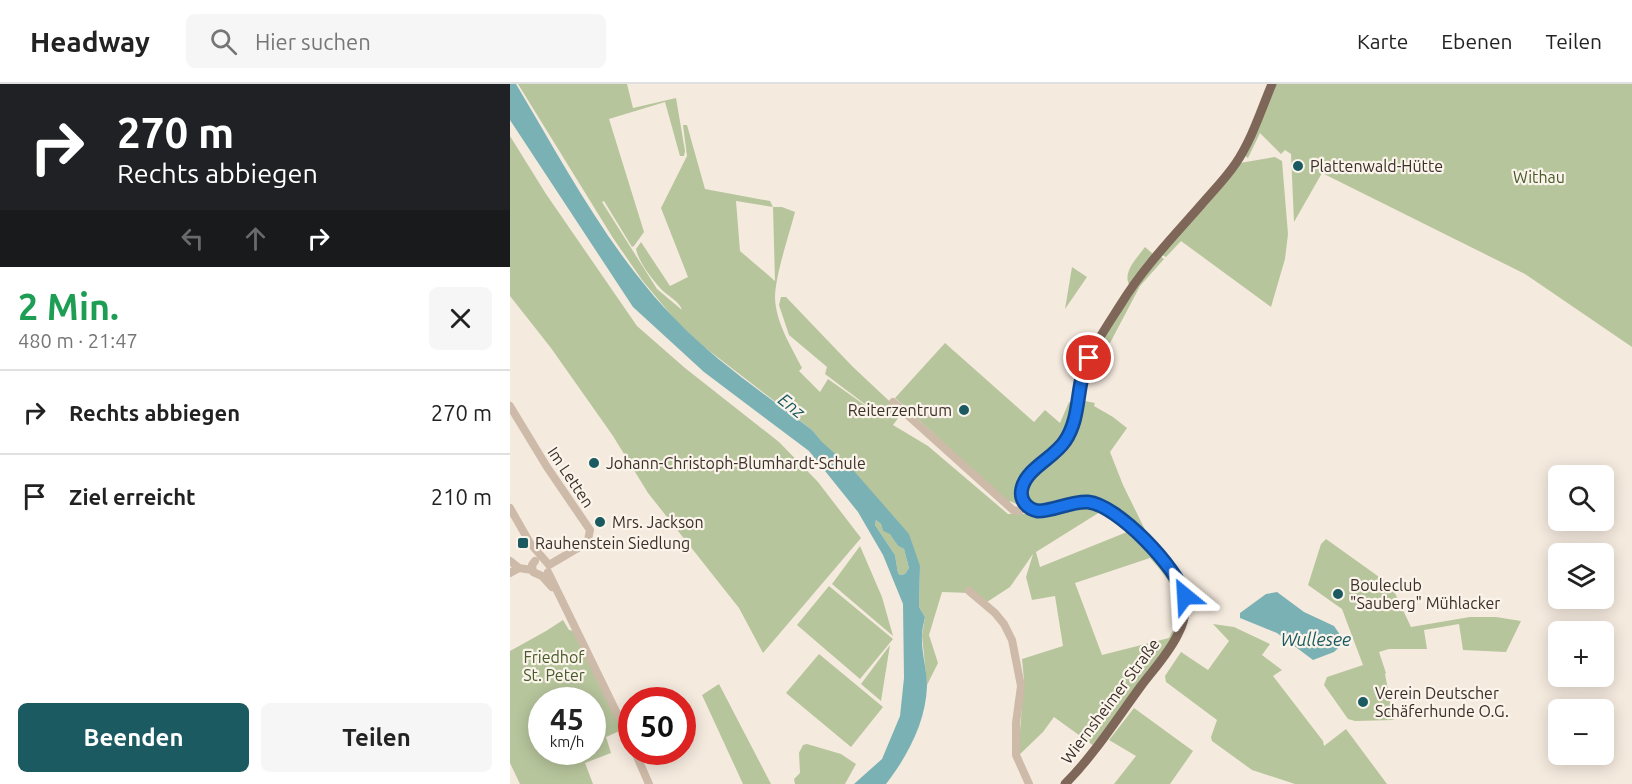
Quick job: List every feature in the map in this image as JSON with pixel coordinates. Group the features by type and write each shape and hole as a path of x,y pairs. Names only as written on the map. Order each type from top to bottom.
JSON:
{"main road":[{"path":"1026,505 1022,496 1023,483 1060,447 1070,433 1076,418 1082,376 1087,362 1131,288 1235,165 1248,143 1272,84"},
{"name":"Wiernsheimer Straße","path":"1026,505 1034,511 1043,511 1070,503 1089,502 1107,508 1123,519 1172,570 1183,588 1185,610 1178,636 1090,757 1065,784"}],"street":[{"path":"893,402 1013,510 1020,510 1026,505"},
{"name":"Im Letten","path":"510,406 590,530 588,540 583,545 544,566"},
{"path":"510,508 544,566 618,716"},
{"path":"510,561 519,568 532,570 544,566"},
{"path":"510,573 519,568"},
{"path":"969,591 995,613 1012,640 1021,686 1016,723 1016,755 1029,784"},
{"path":"641,765 650,784"}],"green space":[{"path":"518,84 627,84 633,108 676,98 684,156 680,156 665,102 609,119 644,232 634,246 632,247 604,201 602,202 657,289 682,310 679,304 650,276 636,249 641,242 670,286 688,277 661,208 687,156 683,125 687,125 705,189 770,201 773,207 782,207 795,212 777,279 776,307 785,334 802,368 799,371 820,392 828,379 890,423 825,374 827,367 789,335 779,305 781,297 786,297 853,367 902,413 893,425 928,446 1008,514 1040,514 1088,505 1113,514 1165,566 1181,593 1182,610 1177,632 1094,746 1054,717 1043,732 1018,756 1024,680 1022,659 1063,646 1055,596 1032,600 1026,577 1033,554 1010,587 984,604 970,593 942,592 929,635 938,663 927,685 922,636 925,617 919,607 920,566 812,430 703,346 677,322 642,280 613,238","holes":["736,201 773,207 775,281 740,251","1100,512 1118,522 1127,532 1040,567 1036,552","1150,558 1166,577 1174,592 1177,599 1178,619 1169,638 1102,655 1075,583"]},
{"name":"Withau","path":"1275,84 1632,84 1632,347 1525,274 1322,173 1294,222 1291,154 1285,150 1281,154 1260,133 1248,158 1245,156"},
{"path":"510,136 546,194 637,326 685,368 779,442 818,482 861,538 763,653 739,608 648,493 613,436 551,348 510,296"},
{"path":"1275,157 1282,161 1288,234 1285,259 1271,307 1181,241 1166,257 1162,255 1240,163"},
{"path":"1145,247 1153,254 1130,286 1129,271"},
{"path":"1160,256 1164,259 1140,286 1080,400 1095,403 1094,406 1127,428 1110,452 1123,485 1154,548 1108,506 1036,507 1026,498 1031,479 1063,448 1087,368 1121,308"},
{"path":"1072,267 1087,277 1065,309"},
{"name":"Reiterzentrum","path":"945,343 1034,422 1045,410 1060,423 1069,402 1072,403 1074,400 1063,439 1020,483 1017,491 1019,500 1016,504 1010,501 1008,504 895,398"},
{"path":"876,520 881,524 883,531 890,533 898,546 904,549 909,568 905,574 898,573 895,555 875,525"},
{"path":"1326,539 1396,589 1394,591 1411,627 1470,617 1496,617 1521,621 1506,652 1463,650 1459,624 1424,630 1427,649 1389,649 1379,652 1386,673 1394,720 1355,721 1348,719 1324,685 1327,677 1363,665 1342,609 1308,585 1321,544"},
{"path":"860,546 882,597 893,636 832,584"},
{"path":"829,586 893,639 860,679 797,625"},
{"name":"Friedhof St. Peter","path":"563,620 569,630 574,631 601,687 528,687 528,765 586,765 593,784 520,784 510,763 510,651"},
{"path":"1213,624 1234,627 1270,644 1262,655 1282,670 1273,676 1323,741 1324,746 1346,729 1387,784 1295,784 1252,770 1212,741 1211,737 1217,720 1166,682 1165,676 1181,652 1208,670 1229,641"},
{"path":"890,645 881,701 861,684"},
{"path":"819,654 883,707 851,747 786,693"},
{"path":"719,684 771,784 743,784 702,695"},
{"name":"Friedhof St. Peter","path":"606,697 618,722 618,732 606,737"},
{"path":"1134,708 1193,751 1170,784 1114,784 1136,756 1109,740"},
{"name":"Friedhof St. Peter","path":"606,737 611,753 606,755"},
{"path":"807,744 841,754 856,764 845,784 795,784 794,779 800,773 799,753 803,745"}],"water":[{"path":"510,84 516,84 590,208 630,267 653,295 708,350 812,430 854,471 909,534 920,566 919,607 925,617 922,641 927,680 926,699 914,738 886,784 854,784 882,759 900,716 904,678 903,604 883,555 858,512 809,451 704,372 633,307 510,120","holes":["876,520 881,524 883,531 890,534 898,546 904,549 909,568 905,574 898,573 895,555 875,525"]},
{"name":"Wullesee","path":"1277,592 1304,612 1334,626 1345,642 1334,652 1313,660 1277,633 1240,618 1240,613 1266,594"}],"place":[{"name":"Plattenwald-Hütte","path":"1298,166"},
{"name":"Reiterzentrum","path":"964,410"},
{"name":"Johann-Christoph-Blumhardt-Schule","path":"594,463"},
{"name":"Mrs. Jackson","path":"600,522"},
{"name":"Rauhenstein Siedlung","path":"523,543"},
{"name":"Bouleclub \"Sauberg\" Mühlacker","path":"1338,594"},
{"name":"Verein Deutscher Schäferhunde O.G.","path":"1363,702"}],"route":[{"path":"1089,358 1082,376 1076,418 1070,433 1060,447 1023,483 1023,500 1031,509 1038,511 1081,502 1094,503 1107,508 1123,519 1172,570 1185,596"}],"water label":[{"name":"Enz","path":"792,405"}]}
